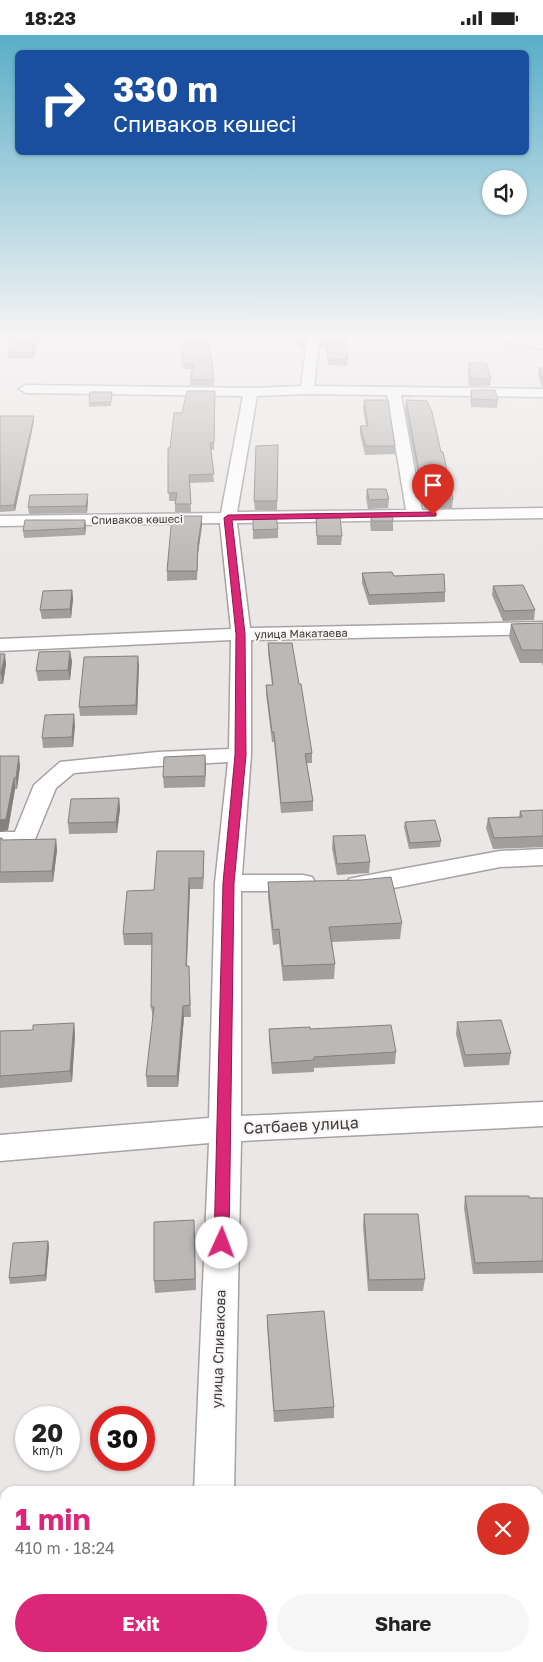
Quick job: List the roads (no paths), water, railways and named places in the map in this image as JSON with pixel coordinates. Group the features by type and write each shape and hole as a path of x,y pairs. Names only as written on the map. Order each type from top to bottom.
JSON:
{"street":[{"name":"улица Спивакова","path":"214,1486 225,1129 228,883 240,755 241,634 228,518 248,410"},
{"path":"396,410 415,515"},
{"name":"Спиваков көшесі","path":"0,521 543,513"},
{"name":"улица Макатаева","path":"0,645 241,634 543,629"},
{"path":"0,840 24,839 46,785 68,767 158,759 240,755"},
{"path":"228,883 360,885 500,859 543,857"},
{"name":"Сатбаев улица","path":"0,1148 225,1129 543,1114"}]}
